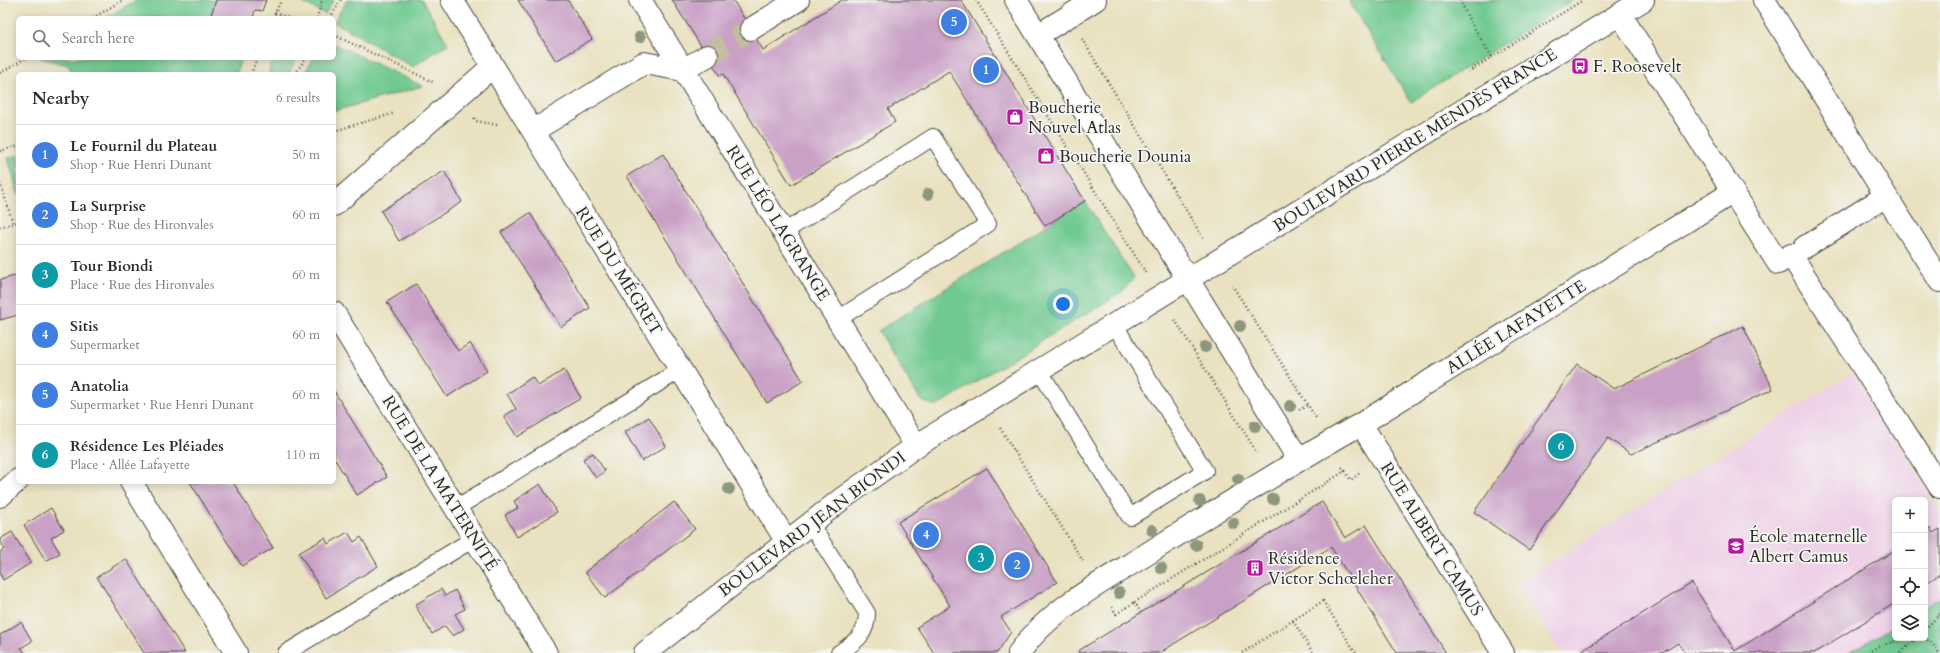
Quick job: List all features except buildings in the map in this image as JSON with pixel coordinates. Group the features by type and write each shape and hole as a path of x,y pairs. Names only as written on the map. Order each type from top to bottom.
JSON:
{"street":[{"name":"RUE DU MÉGRET","path":"452,0 787,542"},
{"name":"RUE LÉO LAGRANGE","path":"640,0 916,446"},
{"path":"751,29 798,0"},
{"path":"1016,0 1299,460"},
{"path":"1038,35 1095,0"},
{"name":"BOULEVARD PIERRE MENDÈS FRANCE","path":"1114,324 1643,0"},
{"path":"1764,0 1940,281"},
{"path":"1620,14 1778,263 1791,255 1940,487"},
{"path":"533,131 644,63 683,70 707,56"},
{"path":"336,203 493,66"},
{"name":"ALLÉE LAFAYETTE","path":"1019,653 1051,618 1098,585 1272,476 1361,424 1733,192"},
{"path":"1805,246 1886,196"},
{"name":"RUE DE LA MATERNITÉ","path":"336,316 546,653"},
{"name":"BOULEVARD JEAN BIONDI","path":"645,653 881,469 1114,324"},
{"name":"RUE ALBERT CAMUS","path":"1361,424 1503,653"},
{"path":"0,496 16,482"},
{"path":"132,484 236,653"}],"lane":[{"path":"784,232 933,137 988,224 838,319"},
{"path":"1039,370 1130,517 1205,471 1114,324"},
{"path":"456,508 680,370"},
{"path":"810,523 867,613 867,625 864,632 856,641 839,653"},
{"path":"286,653 475,538"}],"path":[{"path":"96,16 123,0"},
{"path":"274,16 282,0"},
{"path":"318,16 322,0"},
{"path":"331,16 341,0"},
{"path":"976,0 1290,505"},
{"path":"1460,0 1468,18 1492,57"},
{"path":"275,13 283,16"},
{"path":"1068,17 1204,239"},
{"path":"336,36 460,95"},
{"path":"0,73 23,60"},
{"path":"252,72 256,60"},
{"path":"296,72 305,60"},
{"path":"0,151 16,147"},
{"path":"0,183 13,223"},
{"path":"0,227 16,222"},
{"path":"984,404 1116,614 1345,471 1327,443 1325,433 1217,261"},
{"path":"1242,653 1324,601 1356,653"},
{"path":"1134,602 1141,613"},
{"path":"1928,626 1940,614"},
{"path":"1293,621 1313,653"},
{"path":"1928,640 1939,653"},
{"path":"1868,653 1877,647 1895,641"},
{"path":"1901,653 1913,641"}],"shaded area":[{"name":"École maternelle Albert Camus","path":"1853,372 1940,510 1940,598 1928,605 1928,497 1892,497 1892,627 1849,653 1561,653 1518,583"}],"green space":[{"path":"136,0 216,0 211,16 108,16"},
{"path":"298,0 334,0 325,14"},
{"path":"347,0 422,0 448,44 413,67 336,23 336,19"},
{"path":"1348,0 1573,0 1411,102"},
{"path":"336,45 423,86 336,110 336,72 305,72 312,60 336,60"},
{"path":"48,60 240,60 237,72 71,72 69,65"},
{"path":"271,60 296,60 289,72 269,72"},
{"path":"16,156 16,187 8,158"},
{"path":"1085,201 1134,278 1123,291 937,406 921,401 878,331"},
{"path":"1940,598 1940,653 1849,653 1892,627 1892,641 1928,641 1928,605"}],"tunnel":[{"path":"707,56 751,29"}],"place":[{"name":"Anatolia","path":"954,22"},
{"name":"F. Roosevelt","path":"1580,66"},
{"name":"Le Fournil du Plateau","path":"986,70"},
{"name":"Boucherie Nouvel Atlas","path":"1015,117"},
{"name":"Boucherie Dounia","path":"1046,156"},
{"name":"Résidence Les Pléiades","path":"1561,446"},
{"name":"Sitis","path":"926,535"},
{"name":"École maternelle Albert Camus","path":"1736,546"},
{"name":"Tour Biondi","path":"981,558"},
{"name":"La Surprise","path":"1017,565"},
{"name":"Résidence Victor Schœlcher","path":"1255,568"}]}
